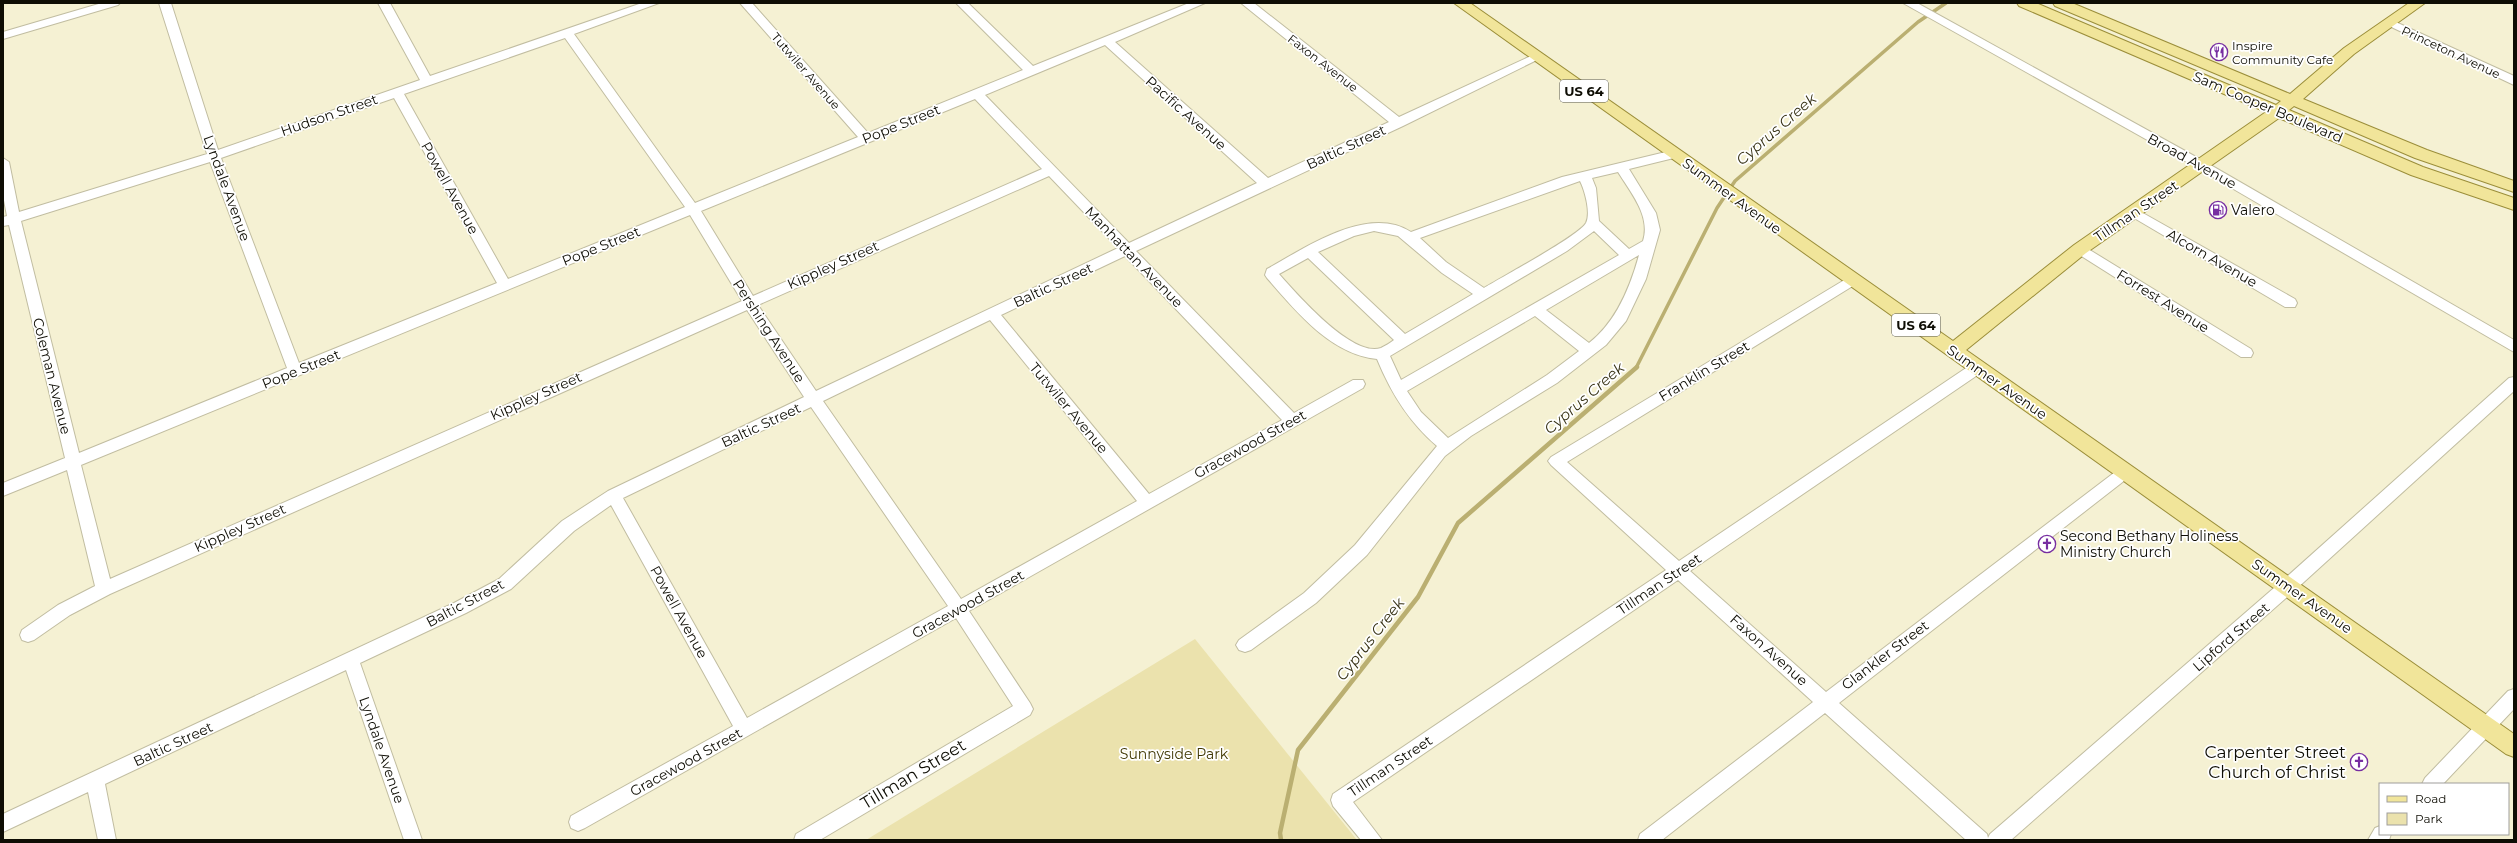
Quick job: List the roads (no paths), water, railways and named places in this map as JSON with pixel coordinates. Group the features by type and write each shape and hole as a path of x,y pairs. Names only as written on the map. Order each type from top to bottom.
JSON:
{"main road":[{"name":"Summer Avenue","path":"1461,3 1852,281 1953,350 2514,747"},
{"name":"Sam Cooper Boulevard","path":"2024,3 2417,170 2514,204"},
{"name":"Sam Cooper Boulevard","path":"2060,3 2421,154 2514,187"},
{"name":"Tillman Street","path":"1953,350 2080,249 2203,166 2280,111 2349,51 2418,3"}],"street":[{"path":"3,36 114,3"},
{"name":"Lyndale Avenue","path":"165,3 214,156 295,371"},
{"name":"Hudson Street","path":"8,220 214,156 652,3"},
{"name":"Tutwiler Avenue","path":"746,3 865,138"},
{"path":"962,3 1031,71"},
{"name":"Pope Street","path":"3,490 1199,3"},
{"name":"Faxon Avenue","path":"1246,3 1399,123"},
{"name":"Broad Avenue","path":"1909,3 2203,166 2514,346"},
{"path":"387,4 427,81"},
{"name":"Princeton Avenue","path":"2389,22 2514,81"},
{"name":"Pershing Avenue","path":"567,33 693,209 749,302 814,400 959,609 1024,708"},
{"name":"Pacific Avenue","path":"1107,41 1266,184"},
{"name":"Baltic Street","path":"3,823 351,661 504,584 568,526 614,495 992,313 1537,57"},
{"name":"Powell Avenue","path":"396,92 505,285"},
{"name":"Manhattan Avenue","path":"976,93 1128,249 1292,421"},
{"path":"1412,236 1584,175 1674,154"},
{"name":"Coleman Avenue","path":"3,162 8,220 73,461 104,589"},
{"path":"1245,645 1310,598 1361,550 1427,467 1447,446 1552,379 1601,341 1621,317 1639,279 1653,230 1649,213 1622,167"},
{"name":"Kippley Street","path":"28,635 64,610 104,589 749,302 1051,170"},
{"path":"1483,294 1434,260 1412,236 1390,228 1373,227 1348,235 1309,251 1272,272 1272,275 1297,302 1343,342 1359,350 1382,354 1403,340 1483,294 1562,248 1591,227 1594,218 1590,188 1584,175"},
{"name":"Alcorn Avenue","path":"2134,212 2290,303"},
{"path":"1593,223 1628,256"},
{"path":"1398,389 1650,243"},
{"name":"Forrest Avenue","path":"2080,249 2246,353"},
{"path":"1309,251 1403,340"},
{"name":"Franklin Street","path":"1556,461 1852,281"},
{"path":"1536,309 1589,351"},
{"name":"Tutwiler Avenue","path":"992,313 1147,502"},
{"path":"1382,354 1398,389 1425,429 1447,446"},
{"name":"Tillman Street","path":"1373,840 1340,800 1977,368"},
{"name":"Lipford Street","path":"1997,840 2288,586 2514,382"},
{"name":"Gracewood Street","path":"578,822 1358,384"},
{"name":"Faxon Avenue","path":"1556,461 1826,700 1980,840"},
{"name":"Glankler Street","path":"1648,840 1826,700 2124,472"},
{"name":"Powell Avenue","path":"614,495 744,729"},
{"name":"Lyndale Avenue","path":"351,661 413,840"},
{"path":"2432,783 2514,697"},
{"name":"Tillman Street","path":"803,840 1024,708"},
{"path":"95,780 107,840"}],"waterway":[{"name":"Cyprus Creek","path":"1636,368 1717,208 1735,181 1918,22 1946,3"},
{"name":"Cyprus Creek","path":"1281,840 1280,833 1298,750 1418,597 1458,523 1636,368"}],"place":[{"name":"Inspire Community Cafe","path":"2219,52"},
{"name":"Valero","path":"2218,210"},
{"name":"Second Bethany Holiness Ministry Church","path":"2047,544"},
{"name":"Carpenter Street Church of Christ","path":"2359,762"}],"park label":[{"name":"Sunnyside Park","path":"1174,754"}]}
